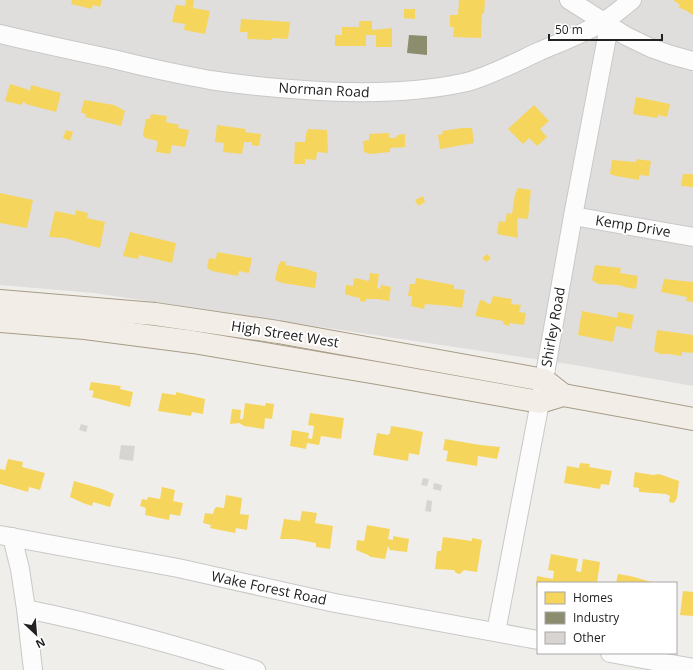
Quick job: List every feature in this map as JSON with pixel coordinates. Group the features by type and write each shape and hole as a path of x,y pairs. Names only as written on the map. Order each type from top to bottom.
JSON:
{"main road":[{"name":"High Street West","path":"0,301 155,314 278,332 544,380 563,396"},
{"name":"High Street West","path":"0,321 85,328 193,342 540,402 563,396 693,419"}],"street":[{"path":"569,0 626,36 651,48 693,61"},
{"name":"Norman Road","path":"0,34 211,80 265,87 328,92 403,92 437,88 468,81 496,72 581,34 618,12 632,0"},
{"name":"Shirley Road","path":"496,632 607,37 604,21"},
{"name":"Kemp Drive","path":"573,216 693,236"},
{"path":"6,536 20,569 33,670"},
{"name":"Wake Forest Road","path":"6,536 178,568 335,603 537,640"},
{"path":"26,609 134,634 256,670"},
{"path":"616,654 693,668"}],"shaded area":[{"path":"0,0 693,0 693,386 575,365 94,293 0,285"}],"building: Homes":[{"path":"72,0 102,0 100,7 93,5 92,9 71,4"},
{"path":"186,0 194,0 193,8 210,11 205,34 184,30 185,24 172,22 176,5 185,6"},
{"path":"459,0 485,0 484,14 482,14 481,38 453,37 454,27 450,27 450,15 458,15"},
{"path":"673,0 693,0 693,15 678,7 680,5"},
{"path":"404,9 415,9 415,19 404,18"},
{"path":"241,19 290,22 288,39 247,39 248,32 240,32"},
{"path":"359,21 372,21 372,30 392,28 392,47 376,47 376,35 366,35 366,46 335,46 335,35 342,35 342,27 359,27"},
{"path":"10,84 30,91 31,85 61,93 56,112 26,104 23,101 22,105 5,101"},
{"path":"636,97 670,104 667,117 658,115 657,118 633,114"},
{"path":"84,100 114,105 125,111 121,126 85,117 86,114 81,113"},
{"path":"534,105 549,121 540,129 547,137 537,146 529,138 523,144 508,129"},
{"path":"151,114 167,116 166,122 179,125 178,128 189,130 185,147 172,145 170,154 156,152 158,141 145,138 143,135 146,119 150,119"},
{"path":"217,125 246,129 245,132 261,134 259,146 252,145 252,142 244,142 242,154 223,152 224,143 215,142"},
{"path":"472,128 474,143 440,149 438,135 443,134 442,131"},
{"path":"308,129 327,130 328,153 317,152 316,160 305,159 305,164 294,164 295,142 305,142"},
{"path":"66,130 73,132 70,141 63,138"},
{"path":"389,133 389,138 396,138 397,135 405,134 405,147 390,148 390,152 370,154 364,152 363,141 369,140 369,134"},
{"path":"637,159 651,161 649,176 639,175 639,180 610,174 612,160 636,162"},
{"path":"683,174 693,174 693,187 681,186"},
{"path":"518,188 531,190 528,219 518,218 518,238 497,234 499,221 505,222 507,213 512,214 515,194"},
{"path":"0,193 33,200 27,228 0,223"},
{"path":"423,196 425,202 418,206 415,200"},
{"path":"76,210 88,213 87,218 105,222 100,248 65,238 49,237 55,211 75,215"},
{"path":"130,232 176,243 172,263 139,255 138,259 123,256"},
{"path":"217,252 252,258 249,273 239,271 238,276 212,271 207,268 209,258 216,259"},
{"path":"487,254 491,258 486,262 482,258"},
{"path":"281,261 286,262 285,265 307,269 317,273 315,288 282,283 275,280 278,266"},
{"path":"595,265 621,268 620,273 638,276 636,289 619,285 598,284 592,280"},
{"path":"370,273 379,274 377,288 380,289 381,285 391,287 389,301 366,299 365,302 360,301 360,298 345,294 346,285 353,286 354,278 369,281"},
{"path":"416,278 454,285 454,289 465,290 462,308 425,304 424,309 411,306 412,296 408,296 410,284 415,284"},
{"path":"664,279 693,282 693,302 686,301 687,297 661,292"},
{"path":"493,296 512,299 511,304 521,305 519,312 526,313 524,325 510,323 509,326 503,324 503,321 475,316 480,300 489,304 491,303"},
{"path":"582,311 617,318 618,312 634,315 631,329 616,326 613,342 578,335"},
{"path":"657,330 693,335 693,353 682,352 682,356 661,354 654,351"},
{"path":"91,382 121,386 120,389 133,392 130,407 92,397 94,391 89,390"},
{"path":"176,392 205,399 203,414 192,412 191,416 158,411 162,393 176,395"},
{"path":"245,403 265,406 266,403 274,404 272,419 265,418 264,429 244,426 239,423 230,424 232,409 241,410 240,419 243,419"},
{"path":"310,413 344,418 341,439 321,436 319,445 307,443 306,449 290,446 292,430 309,433 308,438 312,439 314,426 308,425"},
{"path":"391,426 423,432 419,455 409,453 408,461 373,455 377,433 388,435 390,433"},
{"path":"445,439 500,447 497,459 478,456 477,466 446,461 448,451 443,450"},
{"path":"8,459 23,462 22,467 45,473 40,490 29,487 28,492 0,484 0,469 5,470"},
{"path":"580,463 590,464 589,467 612,471 609,485 601,484 600,489 564,483 567,466 579,468"},
{"path":"635,472 653,475 659,474 679,481 677,498 674,503 669,502 670,496 666,494 639,492 639,488 633,487"},
{"path":"74,481 114,494 110,507 93,502 92,506 70,497"},
{"path":"162,487 175,490 173,501 183,503 180,516 170,514 169,520 145,515 146,508 140,506 142,499 147,500 148,497 160,499"},
{"path":"226,495 242,498 240,514 249,515 247,530 236,528 235,533 210,528 211,525 203,523 205,513 213,514 216,507 224,508"},
{"path":"302,511 317,513 315,523 333,526 330,549 316,547 316,543 294,539 280,539 284,519 300,521"},
{"path":"367,525 390,529 388,539 393,540 393,536 409,539 407,552 390,550 388,546 385,559 371,557 356,550 357,540 364,541"},
{"path":"443,537 472,541 472,538 482,540 477,572 464,570 460,574 456,573 454,570 435,569 437,551 441,551"},
{"path":"551,554 578,559 576,571 581,572 583,559 600,562 597,582 537,582 536,586 537,576 553,579 554,571 548,570"},
{"path":"618,574 652,582 616,582"},
{"path":"683,591 693,592 693,616 680,615"}],"building: Industry":[{"path":"409,35 427,36 427,55 407,53"}],"building: Other":[{"path":"81,424 88,426 86,432 79,430"},
{"path":"121,445 135,446 133,461 119,459"},
{"path":"423,478 429,479 427,486 421,485"},
{"path":"434,483 442,485 441,491 433,489"},
{"path":"427,500 432,501 431,512 425,511"}]}
